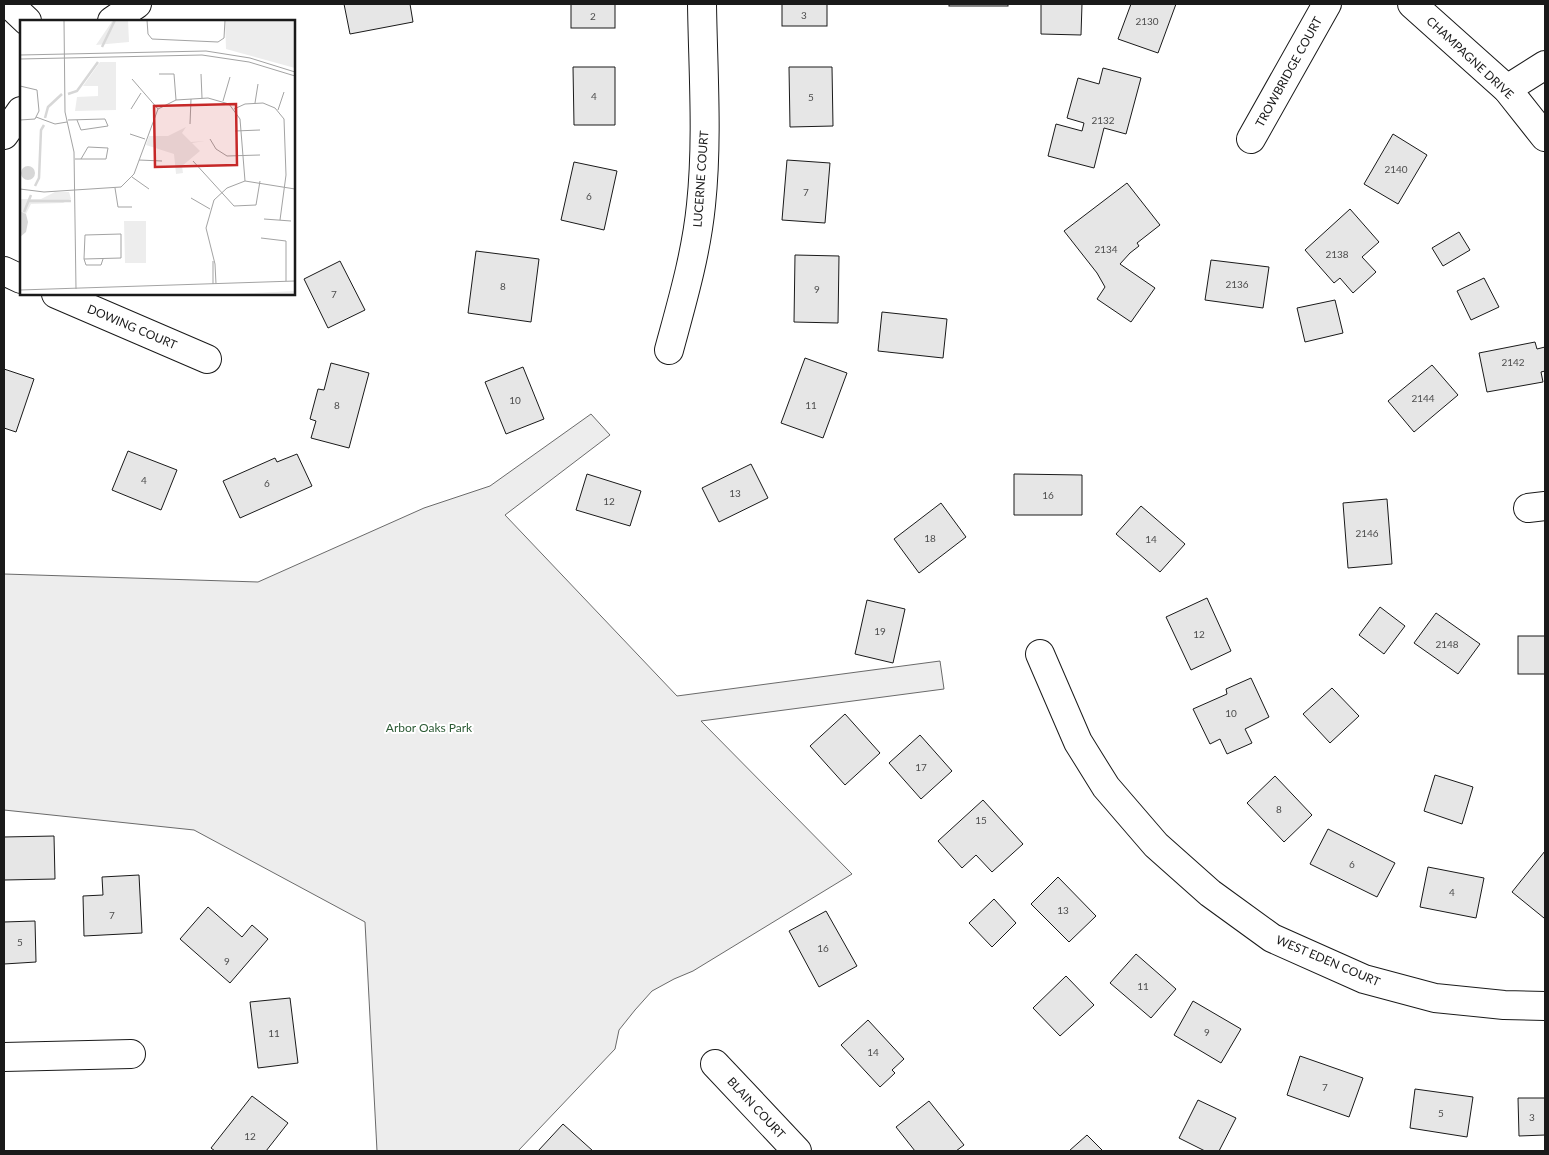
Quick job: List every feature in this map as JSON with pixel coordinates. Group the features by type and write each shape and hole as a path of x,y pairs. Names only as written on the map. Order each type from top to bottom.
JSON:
{"street":[{"path":"9,4 26,20"},
{"path":"113,20 137,4"},
{"name":"LUCERNE COURT","path":"669,350 692,265 702,205 704,137 702,4"},
{"name":"TROWBRIDGE COURT","path":"1252,139 1327,4"},
{"name":"CHAMPAGNE DRIVE","path":"1412,4 1507,90 1545,136"},
{"path":"1507,90 1545,66"},
{"path":"4,135 20,112"},
{"path":"4,271 20,279"},
{"name":"DOWING COURT","path":"58,295 207,359"},
{"name":"WEST EDEN COURT","path":"1040,654 1078,742 1106,787 1156,845 1210,893 1272,938 1364,979 1435,998 1504,1006 1545,1006"},
{"path":"4,1057 132,1054"},
{"name":"BLAIN COURT","path":"715,1064 796,1151"}],"shaded area":[{"name":"Arbor Oaks Park","path":"591,414 610,435 505,515 677,696 940,661 944,689 701,721 852,874 693,971 652,991 619,1030 615,1049 518,1151 377,1151 365,922 194,830 4,810 4,574 258,582 424,508 490,486"}],"building":[{"path":"344,4 410,4 413,22 350,34"},
{"path":"571,4 615,4 615,28 571,28"},
{"path":"782,4 827,4 827,26 782,26"},
{"path":"949,4 1008,4 1008,6 949,6"},
{"path":"1041,4 1082,4 1081,35 1041,34"},
{"path":"1131,4 1176,4 1158,53 1118,39"},
{"path":"573,67 615,67 615,125 574,125"},
{"path":"789,67 832,67 833,126 790,127"},
{"path":"1103,68 1141,78 1126,134 1104,128 1094,168 1048,156 1056,124 1082,131 1084,123 1067,118 1078,78 1099,84"},
{"path":"1393,134 1427,155 1398,204 1364,184"},
{"path":"787,160 830,163 825,223 782,220"},
{"path":"574,162 617,171 604,230 561,220"},
{"path":"1127,183 1160,225 1137,243 1139,246 1120,264 1155,288 1131,322 1097,299 1105,287 1097,273 1064,231"},
{"path":"1350,209 1379,242 1362,257 1376,272 1353,293 1340,278 1334,283 1305,250"},
{"path":"1459,232 1470,250 1443,266 1432,248"},
{"path":"476,251 539,259 531,322 468,313"},
{"path":"795,255 839,256 838,323 794,322"},
{"path":"1211,260 1269,267 1263,308 1205,300"},
{"path":"340,261 365,310 328,328 304,279"},
{"path":"1484,278 1499,307 1471,320 1457,291"},
{"path":"1335,300 1343,333 1305,342 1297,308"},
{"path":"882,312 947,319 943,358 878,351"},
{"path":"1535,342 1537,349 1545,347 1545,371 1541,372 1543,382 1487,392 1479,353"},
{"path":"805,358 847,373 823,438 781,423"},
{"path":"331,363 369,373 349,448 311,438 316,421 310,419 318,389 324,390"},
{"path":"1432,365 1458,395 1414,432 1388,401"},
{"path":"523,367 544,419 506,434 485,382"},
{"path":"4,369 34,379 16,432 4,428"},
{"path":"128,451 177,470 161,510 112,490"},
{"path":"297,454 312,486 240,518 223,481 275,458 277,462"},
{"path":"751,464 768,498 719,522 702,488"},
{"path":"587,474 641,491 630,526 576,510"},
{"path":"1014,474 1082,475 1082,515 1014,515"},
{"path":"1387,499 1392,564 1348,568 1343,503"},
{"path":"941,503 966,537 919,573 894,539"},
{"path":"1141,506 1185,544 1160,572 1116,534"},
{"path":"1207,598 1231,651 1191,670 1166,617"},
{"path":"867,600 905,609 893,663 855,654"},
{"path":"1380,607 1405,626 1384,654 1359,635"},
{"path":"1436,613 1480,644 1458,674 1414,643"},
{"path":"1518,636 1545,636 1545,674 1518,674"},
{"path":"1251,678 1269,717 1245,729 1252,743 1227,754 1220,739 1210,744 1193,709 1227,694 1226,689"},
{"path":"1332,688 1359,716 1330,743 1303,714"},
{"path":"845,714 880,753 845,785 810,746"},
{"path":"920,735 952,771 921,799 889,763"},
{"path":"1435,775 1473,787 1462,824 1424,811"},
{"path":"1275,776 1312,815 1284,842 1247,803"},
{"path":"983,800 1023,844 992,872 976,855 962,868 938,841"},
{"path":"1328,829 1395,863 1377,897 1310,864"},
{"path":"54,836 55,879 4,880 4,837"},
{"path":"1545,851 1545,917 1544,918 1512,892"},
{"path":"1428,867 1484,878 1476,918 1420,907"},
{"path":"139,875 142,933 84,936 83,896 103,895 102,877"},
{"path":"1058,877 1096,916 1069,942 1031,904"},
{"path":"994,899 1016,923 992,947 969,923"},
{"path":"208,907 242,937 252,925 268,939 230,983 180,939"},
{"path":"826,911 857,966 819,987 789,931"},
{"path":"35,921 36,962 4,964 4,922"},
{"path":"1136,954 1176,989 1151,1018 1110,983"},
{"path":"1066,976 1094,1005 1060,1036 1033,1008"},
{"path":"290,998 298,1063 258,1068 250,1002"},
{"path":"1193,1001 1241,1029 1221,1063 1174,1035"},
{"path":"868,1020 904,1059 892,1070 895,1073 880,1087 841,1045"},
{"path":"1300,1056 1363,1078 1349,1117 1287,1095"},
{"path":"1415,1089 1473,1097 1467,1137 1410,1128"},
{"path":"252,1096 288,1123 266,1151 215,1151 211,1148"},
{"path":"1518,1098 1545,1098 1545,1135 1519,1136"},
{"path":"1198,1100 1236,1118 1219,1151 1205,1151 1179,1138"},
{"path":"929,1101 964,1145 956,1151 915,1151 896,1127"},
{"path":"563,1124 593,1151 538,1151"},
{"path":"1087,1135 1103,1151 1069,1151"}]}
